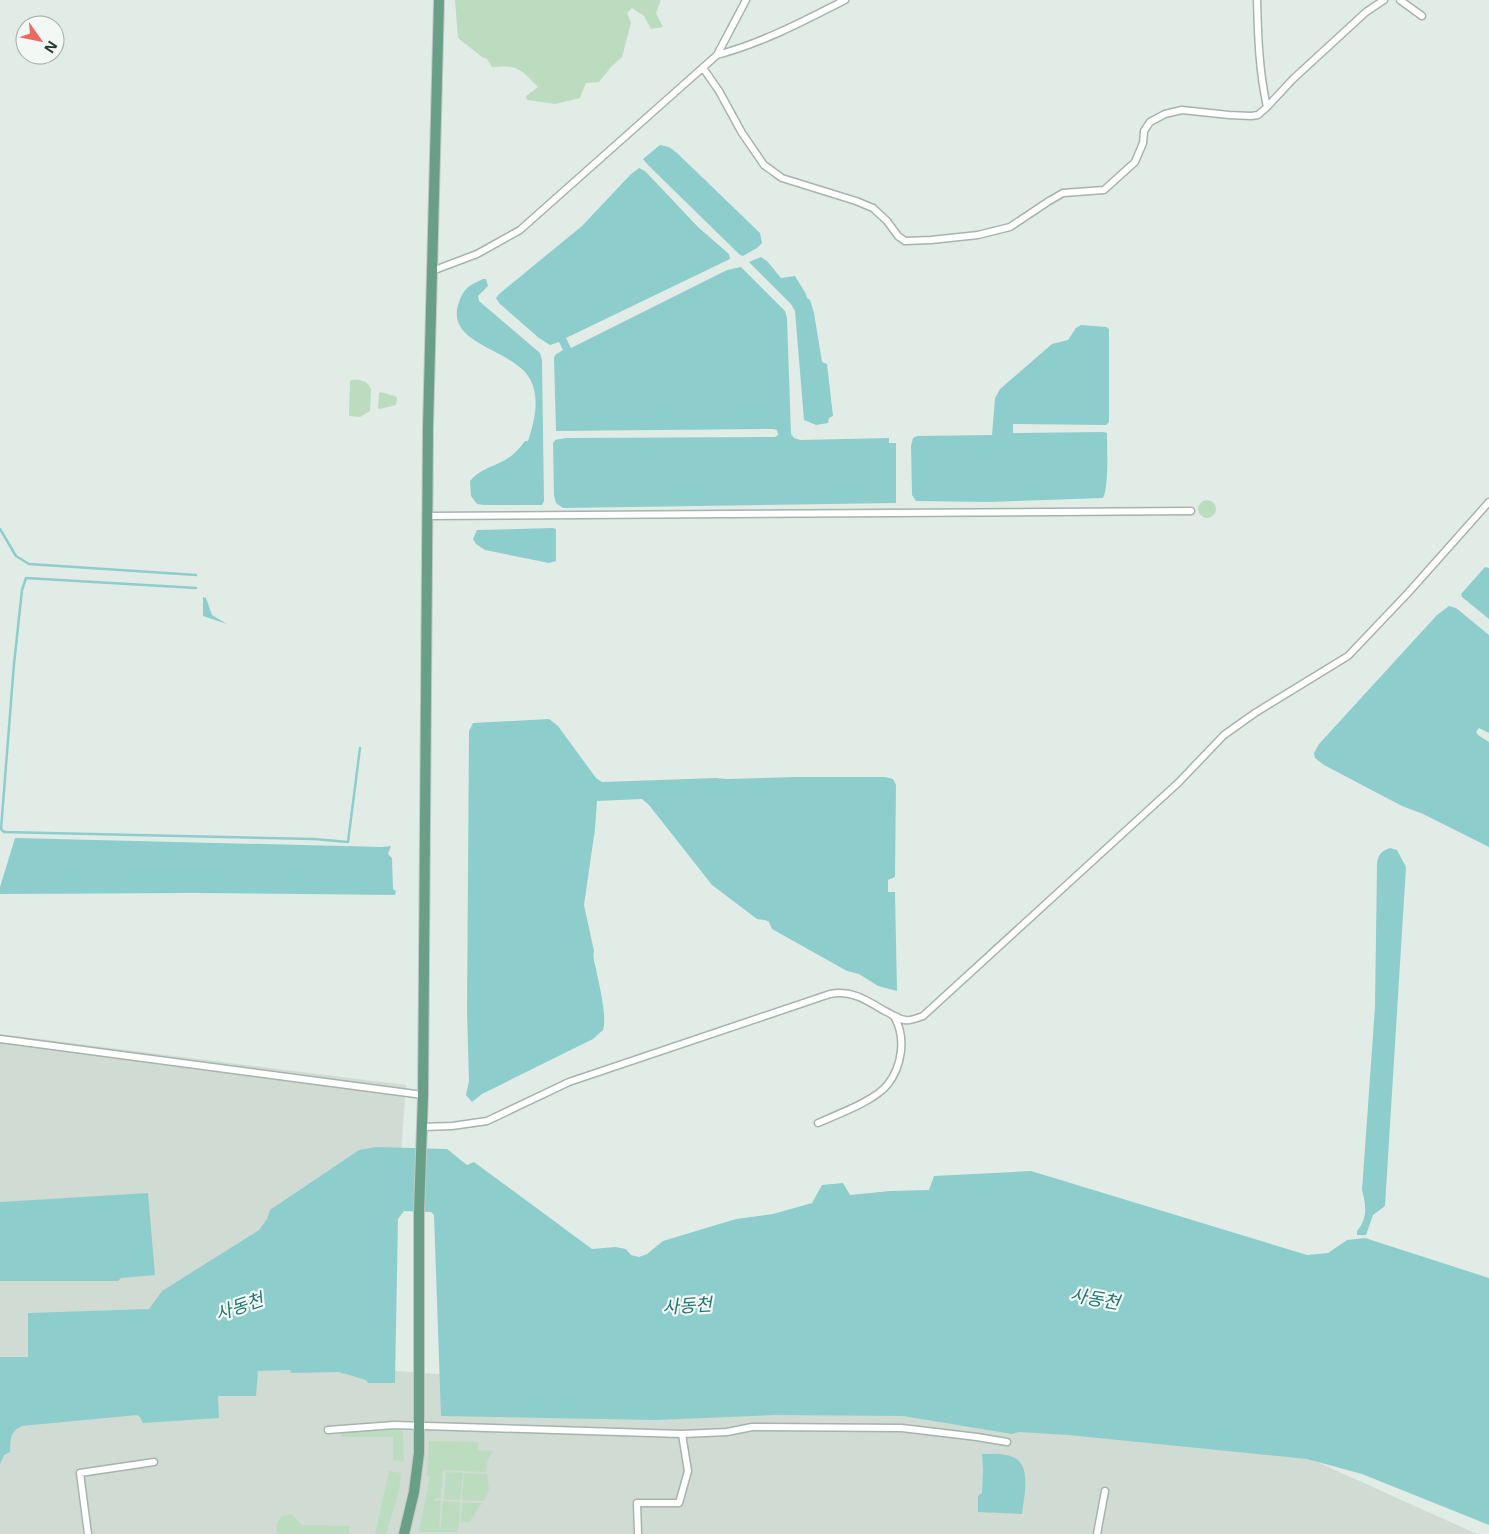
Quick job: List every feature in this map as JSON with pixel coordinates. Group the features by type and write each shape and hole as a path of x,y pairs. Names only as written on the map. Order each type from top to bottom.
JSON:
{"main road":[{"path":"404,1534 414,1492 419,1453 419,1214 423,1095 428,516 438,0"}],"street":[{"path":"432,270 477,254 520,230 717,55 746,0"},
{"path":"717,55 795,26 845,0"},
{"path":"1257,0 1258,54 1261,79 1268,107"},
{"path":"703,68 719,91 742,133 764,165 782,178 873,208 887,221 898,236 905,241 931,240 978,235 1010,227 1049,200 1063,193 1104,190 1135,162 1143,143 1144,131 1150,122 1165,114 1182,110 1251,116 1258,114 1268,107 1293,79 1351,25 1384,0"},
{"path":"1400,0 1422,16"},
{"path":"422,1128 486,1122 569,1082 830,994 840,992 853,994 866,999 895,1016 909,1021 923,1016 1178,783 1224,735 1255,713 1348,656 1408,593 1489,502"},
{"path":"428,516 1191,511"},
{"path":"818,1123 876,1096 888,1084 898,1068 901,1053 900,1031 895,1016"},
{"path":"0,1039 423,1095"},
{"path":"328,1430 394,1424 682,1434 727,1432 752,1428 902,1428 1007,1442"},
{"path":"638,1534 637,1503 679,1503 688,1471 682,1434"},
{"path":"88,1534 80,1473 154,1462"},
{"path":"1097,1534 1105,1491"}],"shaded area":[{"path":"0,1034 406,1085 385,1370 1264,1438 1477,1534 0,1534"}],"green space":[{"path":"455,0 661,0 656,13 663,27 651,29 644,16 632,8 627,13 631,23 622,57 599,82 586,83 580,98 555,104 527,100 526,96 538,87 527,76 513,67 492,67 487,59 458,38"},
{"path":"350,381 363,381 371,389 370,411 360,417 349,416"},
{"path":"380,392 395,396 397,398 396,405 378,408"},
{"path":"1203,500 1211,500 1216,505 1214,516 1203,518 1198,513 1198,505"},
{"path":"399,1428 403,1432 403,1461 393,1460 393,1437 341,1437 341,1434 350,1431"},
{"path":"429,1441 477,1442 479,1443 477,1450 493,1451 487,1462 486,1472 443,1470 441,1498 435,1498 435,1501 441,1501 439,1528 441,1527 443,1501 460,1502 457,1532 419,1532 430,1477 427,1476"},
{"path":"389,1471 401,1473 399,1492 386,1534 375,1534"},
{"path":"446,1472 463,1473 460,1500 444,1499"},
{"path":"464,1473 487,1474 489,1490 484,1501 462,1500"},
{"path":"462,1503 482,1503 469,1522 461,1522"},
{"path":"291,1514 302,1525 349,1526 349,1534 278,1534 276,1525 282,1516"}],"water":[{"path":"660,145 669,147 677,153 760,233 762,243 757,248 743,256 740,255 646,163 643,159"},
{"path":"639,168 645,171 698,227 729,254 730,259 566,338 571,348 727,270 741,267 785,311 787,318 791,434 794,438 800,440 889,438 889,443 896,443 896,503 563,508 556,503 554,496 553,443 555,440 566,438 775,437 778,435 777,430 773,429 556,431 554,358 555,355 563,350 559,342 550,345 539,338 499,303 496,298 582,226 631,174"},
{"path":"761,257 767,261 781,278 795,276 810,300 822,362 827,364 833,416 829,418 828,423 816,425 804,420 795,311 791,304 749,262"},
{"path":"486,279 488,286 478,296 479,301 540,353 542,360 544,501 542,505 484,505 477,504 471,496 470,481 474,477 508,458 525,441 528,441 536,404 534,388 523,370 471,338 461,328 457,317 461,297 465,290"},
{"path":"1081,325 1106,327 1109,329 1109,422 1106,425 1013,424 1013,433 1107,433 1107,477 1103,498 989,502 916,501 912,495 911,446 913,438 917,436 992,435 995,398 1000,389 1052,344 1068,340 1076,328"},
{"path":"556,529 556,561 549,563 485,550 476,544 473,539 477,530"},
{"path":"1485,567 1489,568 1489,619 1462,597 1461,594"},
{"path":"203,597 206,598 212,615 227,624 203,616"},
{"path":"1449,606 1456,608 1489,635 1489,733 1479,728 1476,732 1489,742 1489,847 1423,814 1402,806 1324,765 1315,758 1314,753 1319,744 1437,615"},
{"path":"549,719 558,726 596,778 602,782 796,777 885,777 893,779 896,785 895,877 888,880 888,892 895,892 897,991 878,986 859,974 847,971 772,929 769,922 757,919 712,885 649,805 642,799 597,801 584,905 603,1002 603,1030 593,1039 482,1094 472,1102 466,1095 469,1081 467,1011 469,731 473,723"},
{"path":"15,838 391,846 388,854 392,858 393,889 396,891 395,895 0,894 0,887"},
{"path":"1390,848 1397,850 1406,867 1385,1206 1373,1215 1366,1235 1357,1235 1365,1211 1362,1190 1375,1007 1377,864 1380,854"},
{"name":"사동천","path":"376,1147 447,1149 467,1165 474,1162 592,1249 615,1247 626,1249 631,1255 639,1257 647,1254 663,1241 736,1219 773,1214 812,1203 822,1185 843,1183 850,1195 929,1190 934,1176 1031,1171 1307,1255 1328,1253 1347,1240 1365,1238 1489,1278 1489,1525 1362,1474 1307,1459 1068,1435 1019,1432 1012,1434 903,1416 775,1415 656,1420 441,1416 434,1215 431,1212 404,1211 398,1219 395,1383 368,1383 366,1380 339,1372 291,1373 290,1370 258,1371 256,1396 218,1396 219,1418 143,1423 137,1415 22,1426 13,1433 10,1452 4,1455 0,1464 0,1357 28,1357 28,1313 149,1309 162,1291 259,1230 267,1219 270,1210 359,1150"},
{"path":"148,1193 155,1275 121,1278 118,1281 0,1281 0,1202"},
{"path":"982,1454 1006,1455 1015,1458 1021,1463 1025,1479 1022,1514 978,1512 978,1496 982,1493"}],"waterway":[{"path":"0,529 16,556 29,564 196,575"},
{"path":"196,588 26,578 22,590 14,664 1,829 4,832 314,839 348,842 360,748"}]}
